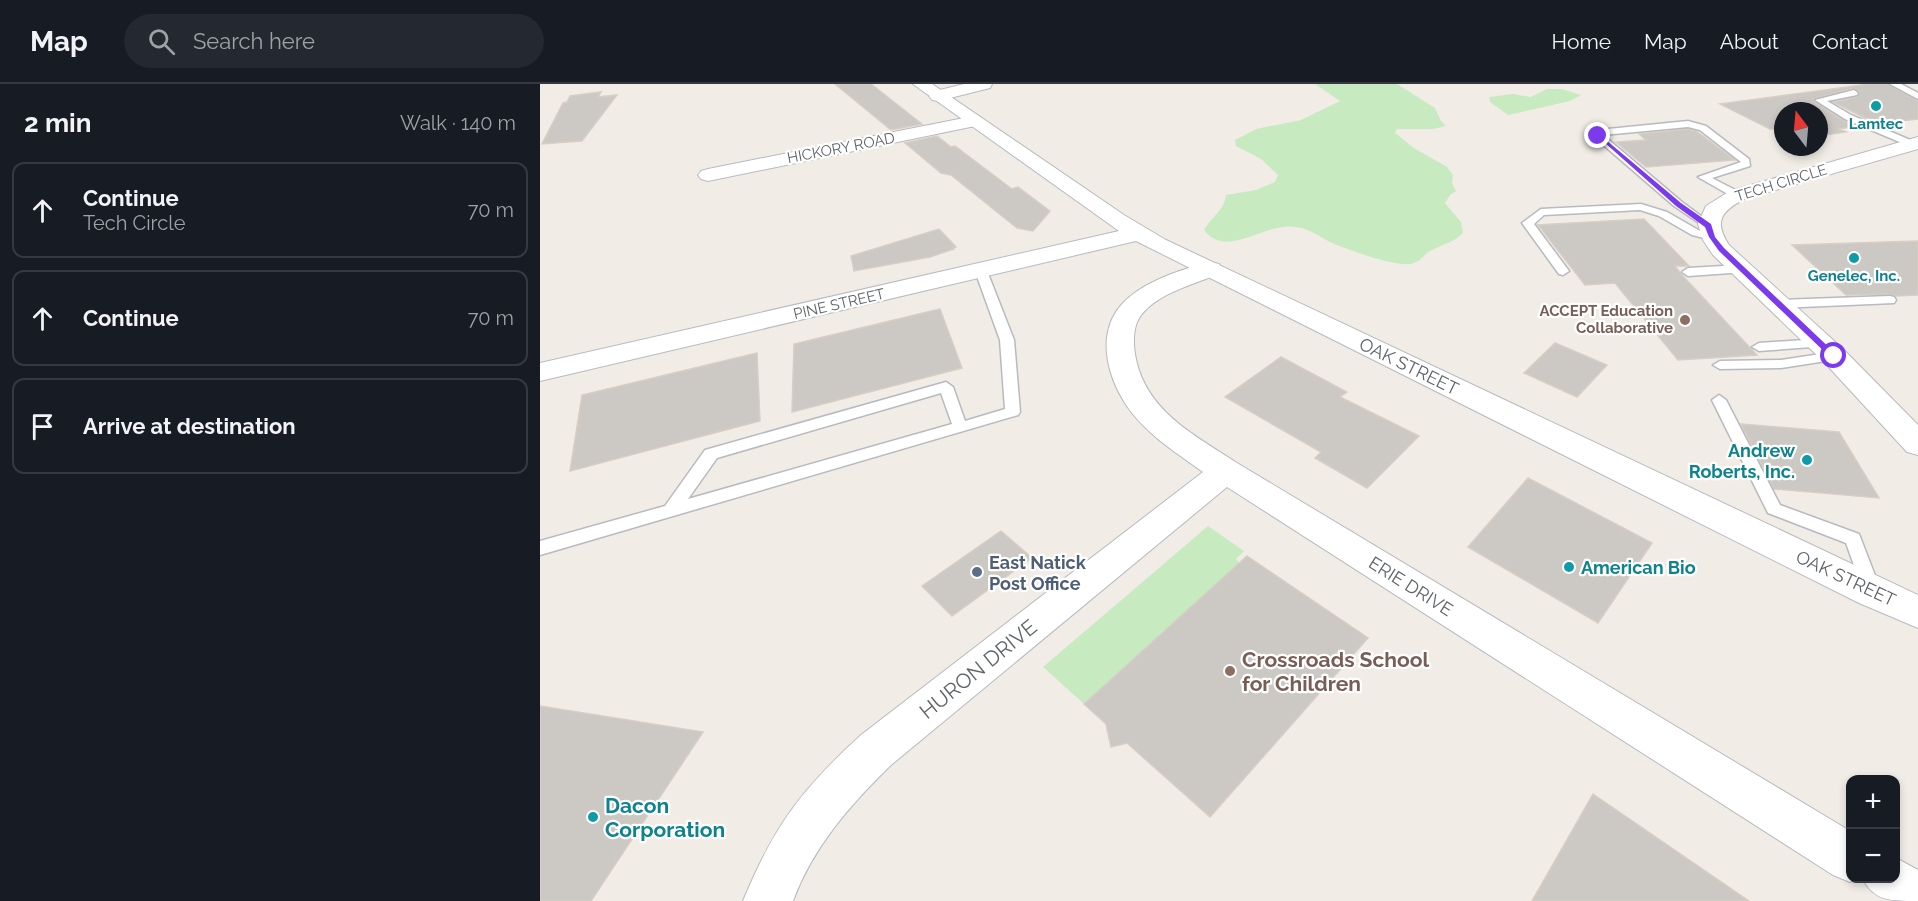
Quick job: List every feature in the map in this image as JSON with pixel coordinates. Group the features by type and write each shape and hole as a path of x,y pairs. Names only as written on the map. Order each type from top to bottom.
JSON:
{"street":[{"path":"929,90 984,84"},
{"name":"OAK STREET","path":"929,90 1138,234 1872,592 1918,612"},
{"name":"HICKORY ROAD","path":"708,175 974,121"},
{"name":"TECH CIRCLE","path":"1710,231 1710,216 1715,208 1737,195 1915,144"},
{"path":"1710,231 1741,269 1827,349 1918,444"},
{"name":"PINE STREET","path":"540,372 1138,234"},
{"name":"ERIE DRIVE","path":"1210,269 1155,294 1131,309 1122,330 1120,352 1128,384 1144,410 1161,426 1226,471 1846,855"},
{"name":"HURON DRIVE","path":"768,901 780,868 805,825 843,781 876,750 1226,471"},
{"path":"1893,883 1918,897"}],"lane":[{"path":"1894,84 1918,96"},
{"path":"1854,93 1822,98 1819,101 1866,125 1915,144"},
{"path":"1710,231 1598,136 1598,133 1690,124 1700,126 1746,161 1746,164 1731,170 1703,177 1737,195"},
{"path":"1563,271 1528,223 1541,212 1641,207 1663,214 1695,233 1710,231"},
{"path":"1689,272 1741,269"},
{"path":"540,548 1013,412 1007,340 981,271"},
{"path":"1779,304 1890,300"},
{"path":"1759,347 1827,349"},
{"path":"1720,365 1781,364 1827,349"},
{"path":"671,510 711,454 912,396 946,387 960,427"},
{"path":"1719,400 1774,509 1853,539 1872,592"}],"green space":[{"path":"1315,84 1397,84 1435,108 1446,126 1433,129 1397,129 1395,133 1414,148 1447,167 1453,175 1452,183 1456,191 1445,203 1461,222 1463,233 1460,236 1430,251 1416,262 1407,264 1362,254 1298,227 1274,229 1231,241 1212,238 1204,230 1220,209 1226,195 1256,190 1275,182 1278,175 1261,159 1236,146 1235,140 1256,129 1301,120 1340,101"},
{"path":"1547,89 1562,89 1581,95 1570,101 1508,115 1490,102 1489,97 1513,94 1531,97"},
{"path":"1208,526 1244,551 1236,559 1240,563 1084,704 1043,667"}],"building":[{"path":"835,84 871,84 922,124 891,130"},
{"path":"1869,84 1888,84 1918,101 1918,119 1877,124 1833,102 1857,97 1860,92 1853,88 1813,99 1814,102 1774,102 1774,129 1720,104"},
{"path":"601,92 598,97 617,95 582,141 542,144 563,103 567,102 570,96"},
{"path":"1828,111 1857,126 1839,129 1846,132 1828,135"},
{"path":"1688,129 1696,131 1735,160 1646,167 1616,142 1646,140 1639,134"},
{"path":"937,136 951,147 955,146 1012,189 1018,187 1050,211 1033,231 1017,228 951,175 941,173 905,143"},
{"name":"ACCEPT Education Collaborative","path":"1644,219 1689,266 1675,266 1681,274 1757,355 1678,360 1615,283 1585,285 1538,225"},
{"path":"939,229 956,247 954,249 930,257 854,271 851,256"},
{"name":"Genelec, Inc.","path":"1918,241 1918,295 1896,296 1890,294 1846,295 1792,245"},
{"path":"940,309 962,368 792,412 794,344"},
{"path":"1555,343 1607,365 1577,397 1524,373"},
{"path":"757,353 760,421 570,471 582,395"},
{"path":"1281,357 1347,392 1340,397 1419,436 1367,488 1315,458 1321,452 1225,397"},
{"name":"Andrew Roberts, Inc.","path":"1741,424 1839,432 1879,498 1774,489"},
{"name":"American Bio","path":"1528,478 1652,543 1598,623 1468,547"},
{"name":"East Natick Post Office","path":"1001,531 1032,558 952,616 922,586"},
{"name":"Crossroads School for Children","path":"1247,556 1368,638 1210,817 1127,743 1111,747 1106,724 1084,704"},
{"name":"Dacon Corporation","path":"540,706 703,732 591,901 540,901"},
{"path":"1593,794 1749,901 1532,901"}],"place":[{"name":"Lamtec","path":"1876,106"},
{"name":"Genelec, Inc.","path":"1854,258"},
{"name":"ACCEPT Education Collaborative","path":"1685,320"},
{"name":"Andrew Roberts, Inc.","path":"1807,460"},
{"name":"American Bio","path":"1569,567"},
{"name":"East Natick Post Office","path":"977,572"},
{"name":"Crossroads School for Children","path":"1230,671"},
{"name":"Dacon Corporation","path":"593,817"}],"route":[{"path":"1598,136 1678,204 1708,226 1721,250 1834,356"}]}
